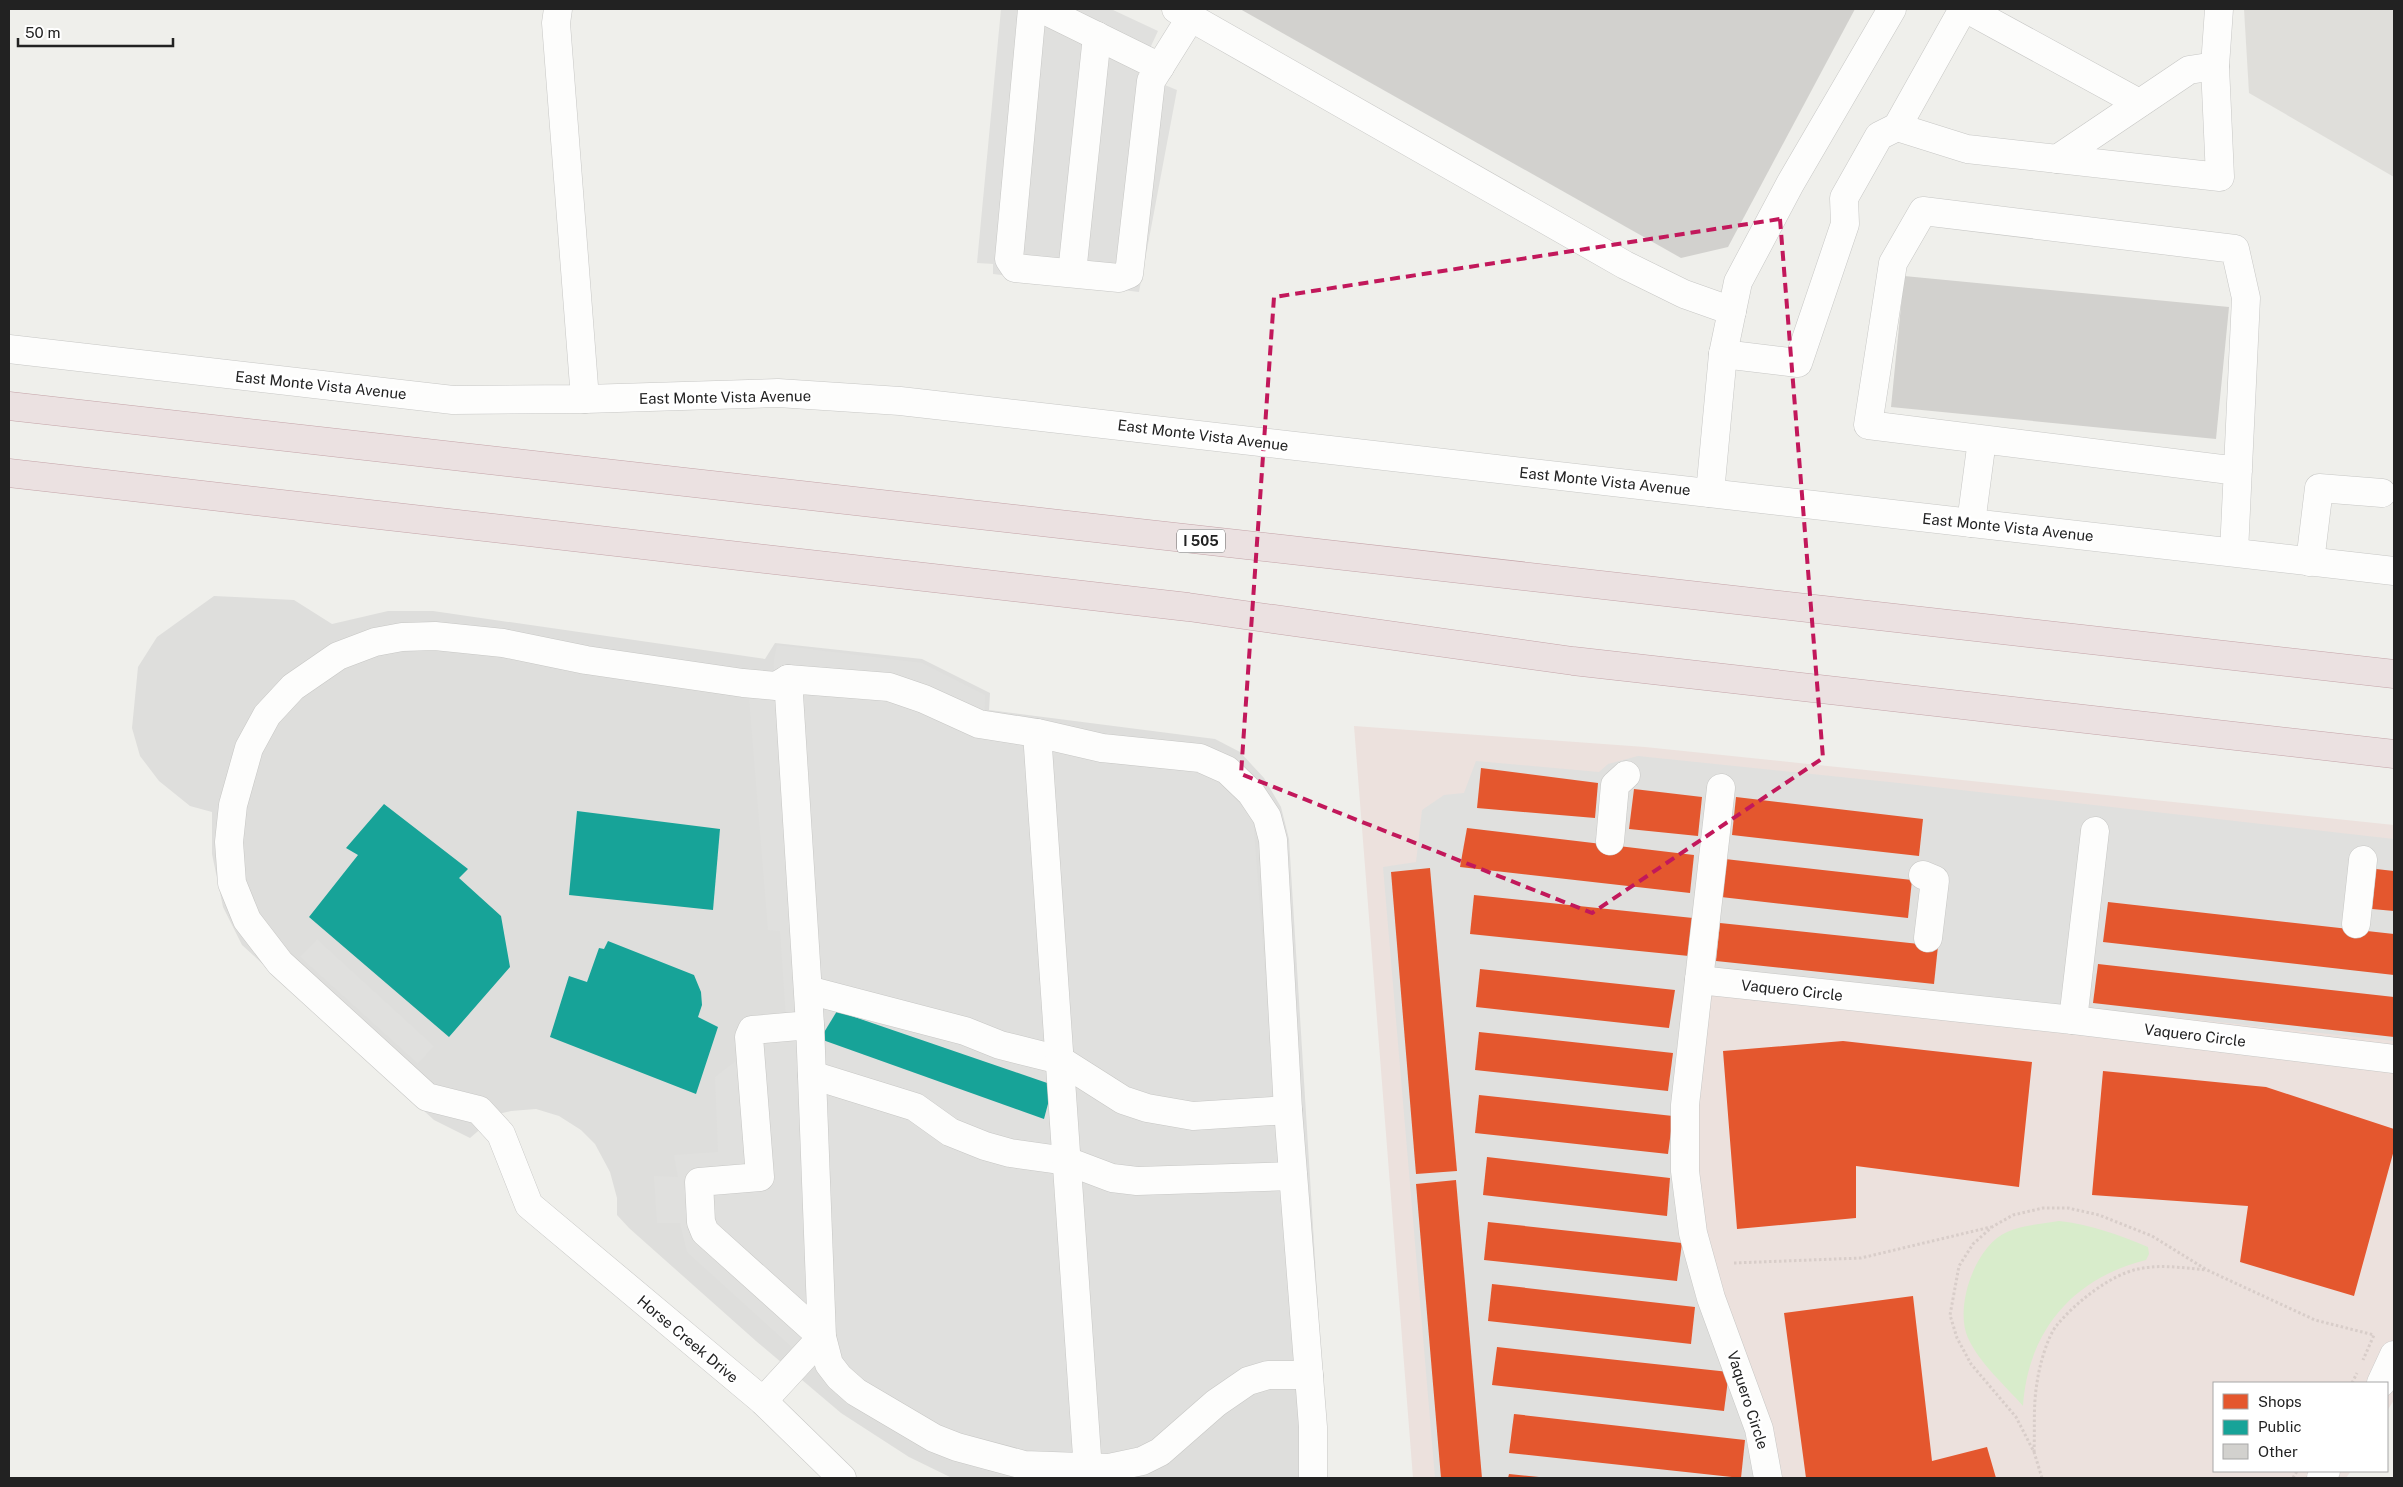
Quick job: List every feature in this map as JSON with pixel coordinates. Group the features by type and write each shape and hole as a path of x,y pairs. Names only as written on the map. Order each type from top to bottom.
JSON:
{"highway":[{"name":"I 505","path":"9,406 2394,674"},
{"path":"9,473 1159,603 1573,661 2394,754"},
{"path":"9,490 110,484"}],"street":[{"path":"558,9 556,23 585,399"},
{"path":"1032,9 1008,259 1015,268 1120,278 1129,274 1151,81 1160,67 1184,13 1625,265 1684,294 1732,312"},
{"path":"1042,9 1160,67"},
{"path":"1710,493 1723,354 1738,282 1790,184 1892,9"},
{"path":"1723,354 1798,363 1845,224 1844,198 1879,136 1897,127 1962,9"},
{"path":"1967,9 2139,103"},
{"path":"1897,127 1967,149 2220,177 2215,66 2219,9"},
{"path":"1072,273 1097,36"},
{"path":"2057,159 2189,70 2215,66"},
{"path":"2234,552 2238,472 2246,298 2235,249 1923,211 1893,263 1868,425 2238,472"},
{"name":"East Monte Vista Avenue","path":"9,349 453,400 585,399 778,393 900,401 2394,571"},
{"path":"1971,523 1982,440"},
{"path":"2310,562 2319,488 2382,493"},
{"name":"Horse Creek Drive","path":"788,679 776,686 743,683 586,660 503,643 434,636 402,636 375,642 338,656 293,687 267,715 249,748 233,804 230,842 232,883 247,920 280,963 427,1097 479,1110 502,1134 529,1205 762,1402 842,1478"},
{"path":"1308,1375 1268,1375 1248,1381 1216,1404 1160,1452 1142,1461 1085,1472 1024,1465 957,1447 934,1438 856,1392 839,1377 829,1364 822,1337 810,1024 788,679 890,686 924,698 979,724 1037,732 1102,748 1200,758 1227,770 1251,793 1268,817 1273,840 1288,1110 1313,1436 1313,1478"},
{"path":"1037,732 1067,1161 1085,1472"},
{"path":"1610,841 1615,785 1626,775"},
{"path":"1699,980 1721,788"},
{"path":"2073,1020 2095,830"},
{"path":"2356,924 2363,860"},
{"path":"1923,876 1935,880 1928,938"},
{"name":"Vaquero Circle","path":"1768,1478 1759,1429 1736,1360 1711,1298 1693,1233 1685,1171 1685,1105 1699,980 2073,1020 2394,1059"},
{"path":"808,990 965,1031 1000,1044 1060,1060 1123,1100 1147,1108 1193,1116 1288,1110"},
{"path":"810,1024 760,1028 752,1030 749,1037 760,1177 699,1182 701,1222 705,1232 822,1337"},
{"path":"812,1075 915,1107 950,1132 984,1146 1010,1153 1067,1161 1112,1178 1137,1181 1293,1176"},
{"path":"762,1402 822,1337"},
{"path":"2370,1377 2394,1355"}],"path":[{"path":"1734,1263 1861,1258 1992,1226 2021,1213 2043,1208 2068,1208 2099,1216 2152,1236 2207,1270 2315,1320 2374,1335 2362,1362"},
{"path":"1992,1226 1973,1244 1959,1266 1950,1315 1957,1338 1971,1364 2016,1417 2034,1452 2042,1478"},
{"path":"2034,1452 2036,1384 2044,1354 2056,1326 2091,1293 2119,1275 2138,1268 2166,1266 2207,1270"},
{"path":"2355,1382 2370,1377"}],"highlighted area":[{"path":"1780,219 1823,758 1592,913 1241,774 1274,297"}],"shaded area":[{"path":"1001,9 1111,9 1158,31 1138,74 1177,90 1139,292 993,274 993,264 977,263"},
{"path":"2244,9 2394,9 2394,177 2249,93"},
{"path":"214,596 294,600 332,624 388,611 433,611 765,659 775,643 922,659 990,693 989,710 1215,739 1240,752 1264,778 1281,807 1289,839 1325,1420 1323,1478 952,1478 909,1457 841,1413 756,1341 629,1228 617,1215 617,1198 610,1172 595,1144 581,1130 559,1116 536,1109 498,1114 470,1138 434,1120 242,945 223,907 212,854 212,812 190,806 159,781 140,756 132,728 138,667 157,637"},
{"path":"777,645 922,663 985,695 984,736 1203,764 1253,818 1297,1390 1278,1386 1259,1387 1233,1404 1176,1454 1056,1478 825,1377 687,1252 680,1223 657,1223 654,1176 678,1177 674,1155 718,1152 715,1077 786,1018 780,931 768,930 749,698 773,697 774,660"},
{"path":"1354,726 1645,747 2394,825 2394,1400 2388,1409 2388,1382 2213,1382 2213,1472 2350,1472 2346,1478 1413,1478"},
{"path":"1638,756 1899,783 2394,839 2394,1041 1688,965 1679,1086 1733,1371 1757,1478 1435,1478 1383,867 1416,862 1422,810 1444,795 1464,793 1476,761 1599,772 1608,764"},
{"path":"317,939 434,1046 418,1064 300,957"}],"green space":[{"path":"2059,1221 2093,1227 2126,1238 2148,1247 2149,1254 2146,1260 2120,1268 2097,1280 2076,1294 2059,1312 2045,1332 2034,1354 2027,1379 2023,1406 1973,1348 1964,1325 1966,1295 1970,1279 1977,1264 1985,1250 1996,1239 2007,1232 2019,1228"}],"building: Shops":[{"path":"1481,768 1598,783 1595,818 1477,808"},
{"path":"1634,789 1702,797 1698,836 1629,829"},
{"path":"1736,797 1923,819 1919,856 1732,835"},
{"path":"1467,828 1694,855 1690,893 1460,867"},
{"path":"1725,859 1912,880 1908,918 1721,897"},
{"path":"1430,868 1457,1171 1416,1174 1391,872"},
{"path":"2376,869 2394,871 2394,911 2372,909"},
{"path":"1474,895 1693,918 1689,956 1470,934"},
{"path":"2108,902 2394,934 2394,975 2103,942"},
{"path":"1720,923 1938,946 1934,984 1716,961"},
{"path":"2098,964 2394,997 2394,1037 2093,1003"},
{"path":"1480,969 1675,990 1669,1028 1476,1007"},
{"path":"1479,1032 1673,1053 1668,1091 1475,1070"},
{"path":"1843,1041 2032,1062 2019,1187 1856,1166 1856,1218 1737,1229 1723,1051"},
{"path":"2103,1071 2266,1087 2394,1129 2394,1150 2354,1296 2240,1262 2248,1206 2092,1195"},
{"path":"1479,1095 1673,1116 1668,1154 1475,1133"},
{"path":"1487,1157 1670,1178 1667,1216 1483,1195"},
{"path":"1456,1180 1482,1478 1441,1478 1416,1184"},
{"path":"1488,1222 1682,1243 1677,1281 1484,1260"},
{"path":"1492,1284 1695,1307 1691,1344 1488,1321"},
{"path":"1913,1296 1932,1461 1987,1447 1996,1478 1806,1478 1784,1313"},
{"path":"1497,1347 1729,1372 1724,1411 1492,1385"},
{"path":"1514,1414 1745,1440 1741,1478 1509,1453"},
{"path":"1509,1474 1539,1477 1539,1478 1508,1478"}],"building: Public":[{"path":"384,804 468,869 459,878 501,916 510,967 449,1037 309,917 358,855 346,848"},
{"path":"577,811 720,829 713,910 569,895"},
{"path":"608,941 694,975 701,992 702,1005 698,1017 718,1027 696,1094 550,1037 569,976 587,982 599,948 604,949"},
{"path":"837,1011 1053,1085 1044,1119 820,1039"}],"building: Other":[{"path":"1240,9 1855,9 1728,247 1681,258"},
{"path":"1904,276 2229,307 2216,439 1891,407"}]}
